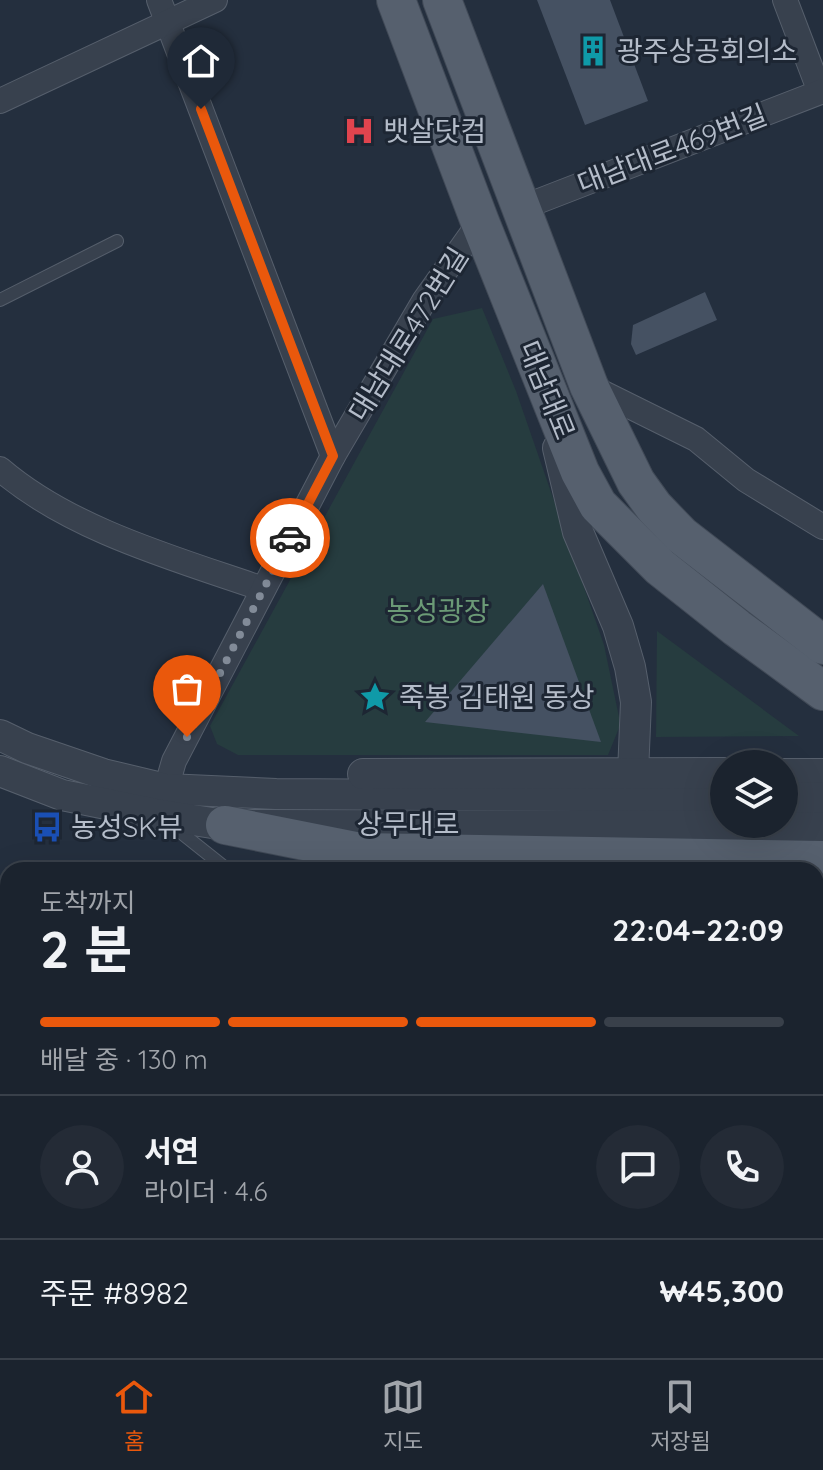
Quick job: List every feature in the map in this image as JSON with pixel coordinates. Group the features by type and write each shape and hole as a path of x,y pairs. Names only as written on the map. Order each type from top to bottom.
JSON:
{"main road":[{"name":"대남대로","path":"396,0 480,222 580,472 598,505 660,567 823,691"},
{"name":"대남대로","path":"442,0 589,386 636,482 654,507 681,535 823,645"},
{"path":"225,825 360,852 823,860"},
{"path":"769,860 777,862"}],"street":[{"path":"1,97 164,11 215,0"},
{"path":"785,0 821,92"},
{"path":"164,11 333,456"},
{"name":"대남대로469번길","path":"521,208 821,92"},
{"name":"대남대로472번길","path":"163,802 174,761 333,456 424,301 480,222"},
{"path":"589,386 696,439 746,480 823,527"},
{"path":"552,402 559,454 578,532 618,626 630,667 636,702 633,773"},
{"path":"0,469 37,495 103,529 163,555 263,589"},
{"name":"상무대로","path":"0,735 225,825 823,826"},
{"name":"상무대로","path":"0,771 62,795 163,802 276,794 710,797"},
{"name":"상무대로","path":"163,802 347,774 710,773"},
{"path":"798,774 823,774"},
{"path":"798,797 823,798"}],"lane":[{"path":"0,300 117,241"},
{"path":"163,802 220,862"}],"green space":[{"name":"농성광장","path":"482,308 516,391 604,645 619,717 619,728 608,755 238,755 217,744 210,726 433,319"},
{"path":"657,631 799,736 656,737"}],"building":[{"name":"광주상공회의소","path":"537,0 610,0 648,101 585,125"},
{"path":"705,292 717,320 636,355 631,344 633,325"},
{"path":"543,584 601,742 425,722"}],"way so far":[{"path":"187,737 290,538"}],"place":[{"name":"광주상공회의소","path":"593,51"},
{"name":"뱃살닷컴","path":"359,131"},
{"name":"죽봉 김태원 동상","path":"375,697"},
{"name":"농성SK뷰","path":"47,827"}],"route":[{"path":"201,109 333,456 290,538"}]}
